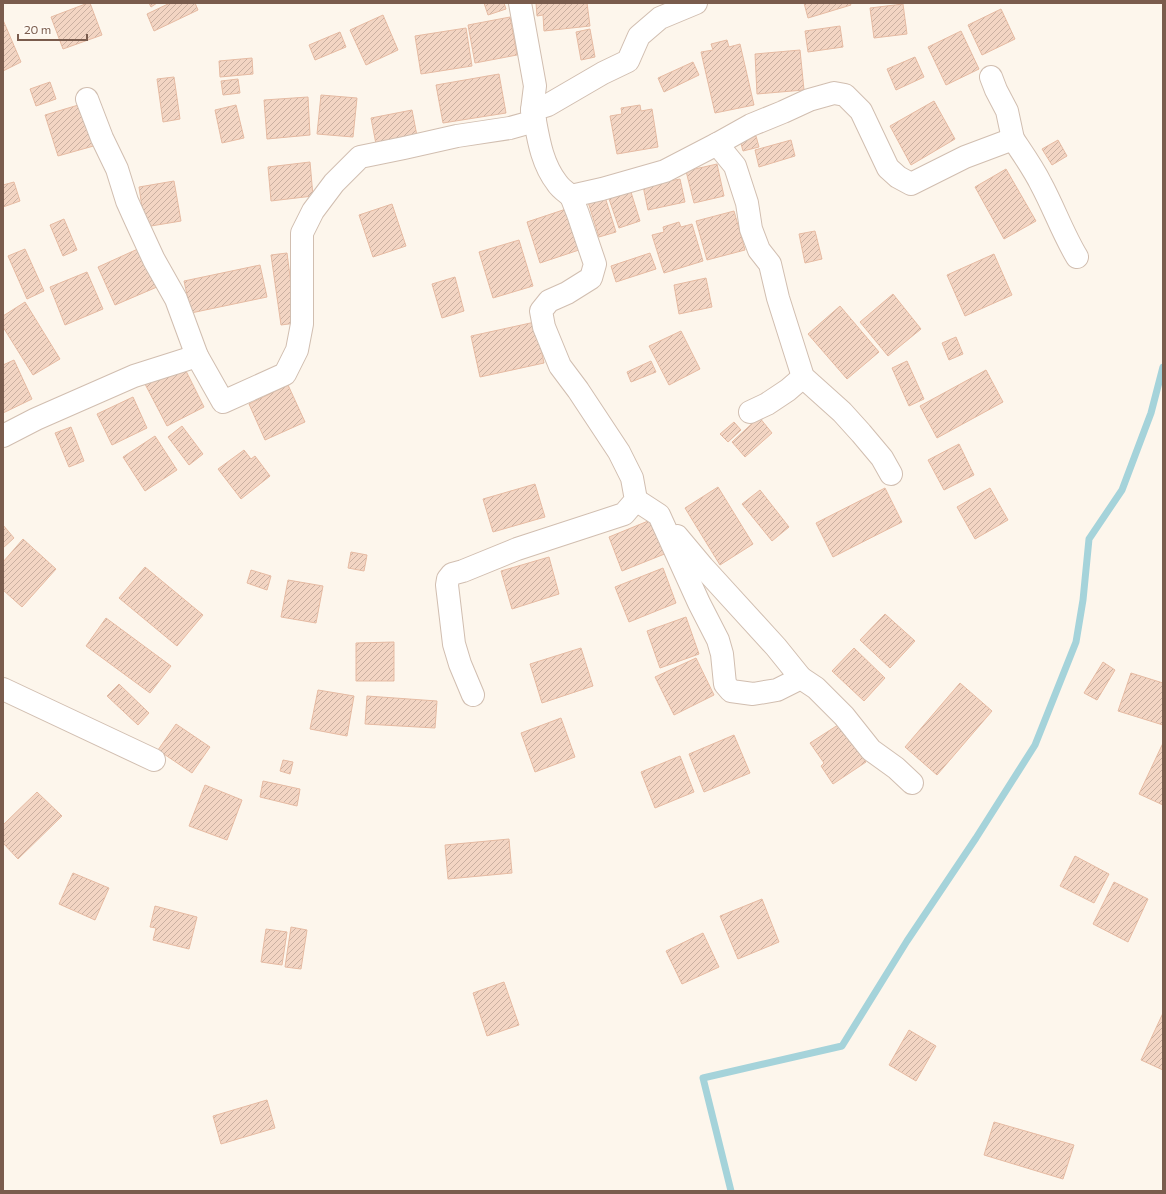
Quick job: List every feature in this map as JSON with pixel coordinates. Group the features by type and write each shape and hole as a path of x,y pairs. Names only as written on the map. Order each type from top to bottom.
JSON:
{"street":[{"path":"520,3 535,86 534,116 538,138 546,165 557,184 571,196 595,264 591,278 567,293 548,301 541,311 544,327 560,366 578,390 619,452 632,478 636,500 659,515 776,646 801,678 816,688 844,716 871,750 896,768 912,783"},
{"path":"87,99 102,138 117,169 127,201 154,260 176,299 197,356 223,402 285,374 297,350 302,324 302,233 313,211 334,183 360,156 456,136 510,128 534,116 548,105 603,73 628,61 639,36 657,11 696,3"},
{"path":"991,77 1006,110 1013,140 1028,160 1042,185 1077,257"},
{"path":"571,196 602,189 665,171 751,125 809,100 834,93 845,95 861,111 888,168 898,177 911,184 965,157 1013,140"},
{"path":"718,144 735,166 746,203 751,228 759,250 770,264 778,298 803,377 842,412 882,458 891,474"},
{"path":"3,436 36,419 134,376 197,356"},
{"path":"750,412 767,404 788,390 803,377"},
{"path":"473,695 460,664 454,644 447,585 448,579 452,574 517,549 624,514 636,500"},
{"path":"659,515 699,603 718,640 722,654 726,684 731,691 753,694 778,690 801,678"},
{"path":"3,689 154,760"}],"building":[{"path":"90,3 102,35 63,49 51,17"},
{"path":"149,3 157,3 151,7"},
{"path":"170,3 195,3 198,10 154,31 147,14"},
{"path":"484,3 504,3 506,9 488,15"},
{"path":"536,3 587,3 590,26 544,31 543,15 537,16"},
{"path":"804,3 850,3 851,5 808,18"},
{"path":"903,4 907,34 874,38 870,8"},
{"path":"1001,9 1015,39 982,55 968,25"},
{"path":"383,15 398,50 366,65 350,30"},
{"path":"510,17 517,55 475,63 468,25"},
{"path":"3,20 21,62 3,71"},
{"path":"840,26 843,47 808,52 805,31"},
{"path":"466,28 472,66 421,74 415,36"},
{"path":"590,29 595,57 581,60 576,32"},
{"path":"961,31 979,69 946,85 928,47"},
{"path":"340,32 346,47 315,60 309,45"},
{"path":"727,40 729,47 740,44 754,105 715,113 701,52 713,50 711,44"},
{"path":"800,50 804,90 757,94 755,54"},
{"path":"915,57 924,77 896,90 887,69"},
{"path":"252,58 253,74 220,77 219,61"},
{"path":"693,62 699,75 664,92 658,78"},
{"path":"499,74 506,113 443,123 436,85"},
{"path":"174,77 180,119 163,122 157,79"},
{"path":"238,79 240,93 223,95 221,81"},
{"path":"50,82 56,99 36,106 30,89"},
{"path":"321,95 357,98 353,137 317,134"},
{"path":"308,97 310,135 267,139 264,100"},
{"path":"934,101 955,139 911,165 890,126"},
{"path":"85,103 97,145 58,156 45,115"},
{"path":"236,105 244,138 222,143 215,110"},
{"path":"640,105 641,111 652,109 658,147 617,154 610,116 622,114 621,108"},
{"path":"412,110 417,136 376,144 371,118"},
{"path":"756,136 759,147 743,151 740,140"},
{"path":"791,140 795,156 759,167 755,150"},
{"path":"1058,140 1067,156 1052,165 1042,149"},
{"path":"310,162 313,196 271,201 268,167"},
{"path":"717,164 724,196 694,203 686,171"},
{"path":"1006,169 1036,221 1004,239 975,187"},
{"path":"680,179 685,202 648,210 643,186"},
{"path":"174,181 181,221 145,227 139,187"},
{"path":"14,182 20,201 3,207 3,185"},
{"path":"630,189 640,221 619,228 608,196"},
{"path":"605,197 616,232 599,237 588,202"},
{"path":"392,204 406,246 373,257 359,215"},
{"path":"566,209 579,250 540,263 527,222"},
{"path":"734,211 745,250 707,260 696,221"},
{"path":"64,219 77,250 63,256 50,225"},
{"path":"679,222 681,227 692,224 703,261 664,273 652,235 664,232 663,227"},
{"path":"815,231 822,259 805,263 799,234"},
{"path":"519,240 533,286 493,298 479,252"},
{"path":"140,248 157,287 115,305 98,267"},
{"path":"25,249 44,291 27,299 8,256"},
{"path":"287,253 296,323 281,325 271,255"},
{"path":"650,253 656,269 616,282 611,266"},
{"path":"994,254 1012,295 965,316 947,275"},
{"path":"260,265 267,297 191,313 184,281"},
{"path":"87,272 103,309 65,325 50,287"},
{"path":"455,277 464,311 442,318 432,284"},
{"path":"706,278 712,307 679,314 674,285"},
{"path":"893,294 921,329 888,356 860,322"},
{"path":"25,302 60,359 33,375 3,327 3,316"},
{"path":"840,306 879,352 847,379 808,334"},
{"path":"535,322 544,363 480,377 471,336"},
{"path":"681,331 700,369 669,385 649,346"},
{"path":"956,337 963,354 949,360 942,343"},
{"path":"14,360 32,399 3,413 3,365"},
{"path":"651,361 656,372 631,382 627,372"},
{"path":"907,361 924,399 909,406 892,368"},
{"path":"183,365 204,407 167,426 145,384"},
{"path":"986,370 1003,402 937,438 920,406"},
{"path":"288,385 305,422 265,440 249,404"},
{"path":"133,397 147,428 112,445 97,414"},
{"path":"759,417 772,433 745,457 732,442"},
{"path":"734,422 741,430 728,442 720,434"},
{"path":"182,426 203,454 189,465 168,437"},
{"path":"71,427 84,461 69,467 55,433"},
{"path":"155,436 177,470 145,491 123,457"},
{"path":"959,444 974,475 944,490 928,460"},
{"path":"244,450 251,459 255,456 270,476 241,499 218,469"},
{"path":"535,484 545,517 493,532 483,499"},
{"path":"718,487 753,544 720,565 685,508"},
{"path":"885,488 902,522 833,557 816,523"},
{"path":"990,488 1008,520 975,539 957,507"},
{"path":"760,490 789,527 772,541 742,504"},
{"path":"653,519 667,553 622,571 609,537"},
{"path":"3,525 14,538 3,548"},
{"path":"23,539 56,569 22,607 3,590 3,562"},
{"path":"351,552 367,555 364,571 348,568"},
{"path":"549,557 559,594 512,609 501,571"},
{"path":"145,567 203,615 177,646 119,598"},
{"path":"663,568 676,603 629,622 615,587"},
{"path":"251,570 271,576 267,590 247,583"},
{"path":"288,580 323,586 316,623 281,617"},
{"path":"885,614 915,641 890,668 860,640"},
{"path":"686,617 699,654 660,668 647,631"},
{"path":"106,618 171,666 150,693 86,646"},
{"path":"394,642 394,681 356,681 356,643"},
{"path":"581,648 593,686 542,703 530,664"},
{"path":"854,648 885,678 864,701 832,671"},
{"path":"696,658 714,695 674,715 655,677"},
{"path":"1103,662 1115,670 1097,700 1084,693"},
{"path":"1131,673 1163,683 1163,725 1118,711"},
{"path":"960,683 992,711 937,775 905,747"},
{"path":"119,684 149,713 138,725 107,696"},
{"path":"318,690 354,696 347,736 310,729"},
{"path":"367,696 437,701 435,728 365,724"},
{"path":"561,718 575,757 535,772 521,733"},
{"path":"841,723 866,762 833,784 821,766 824,763 810,743"},
{"path":"176,724 210,747 192,773 158,750"},
{"path":"734,735 750,773 704,792 689,754"},
{"path":"1163,743 1163,805 1139,794"},
{"path":"680,756 694,792 655,808 641,772"},
{"path":"283,760 293,762 290,774 280,771"},
{"path":"263,781 300,789 297,806 260,797"},
{"path":"205,785 242,800 227,840 189,826"},
{"path":"37,792 62,816 18,859 3,843 3,825"},
{"path":"509,839 512,873 448,879 445,845"},
{"path":"1075,856 1109,874 1094,903 1060,886"},
{"path":"73,873 109,888 95,920 59,904"},
{"path":"1114,882 1148,899 1128,942 1093,924"},
{"path":"762,899 779,942 738,959 720,916"},
{"path":"155,906 197,917 189,949 153,940 156,928 150,927"},
{"path":"291,927 307,930 301,969 285,967"},
{"path":"266,929 287,932 282,965 261,962"},
{"path":"703,933 719,967 682,984 666,951"},
{"path":"504,982 519,1025 487,1036 473,993"},
{"path":"1163,1013 1163,1070 1141,1060"},
{"path":"909,1030 936,1046 916,1081 889,1065"},
{"path":"267,1100 275,1128 221,1144 213,1116"},
{"path":"994,1122 1074,1145 1063,1179 984,1155"}],"waterway":[{"path":"731,1191 703,1078 842,1046 907,941 976,838 1035,745 1076,642 1083,600 1089,539 1122,490 1151,413 1163,367"}]}
